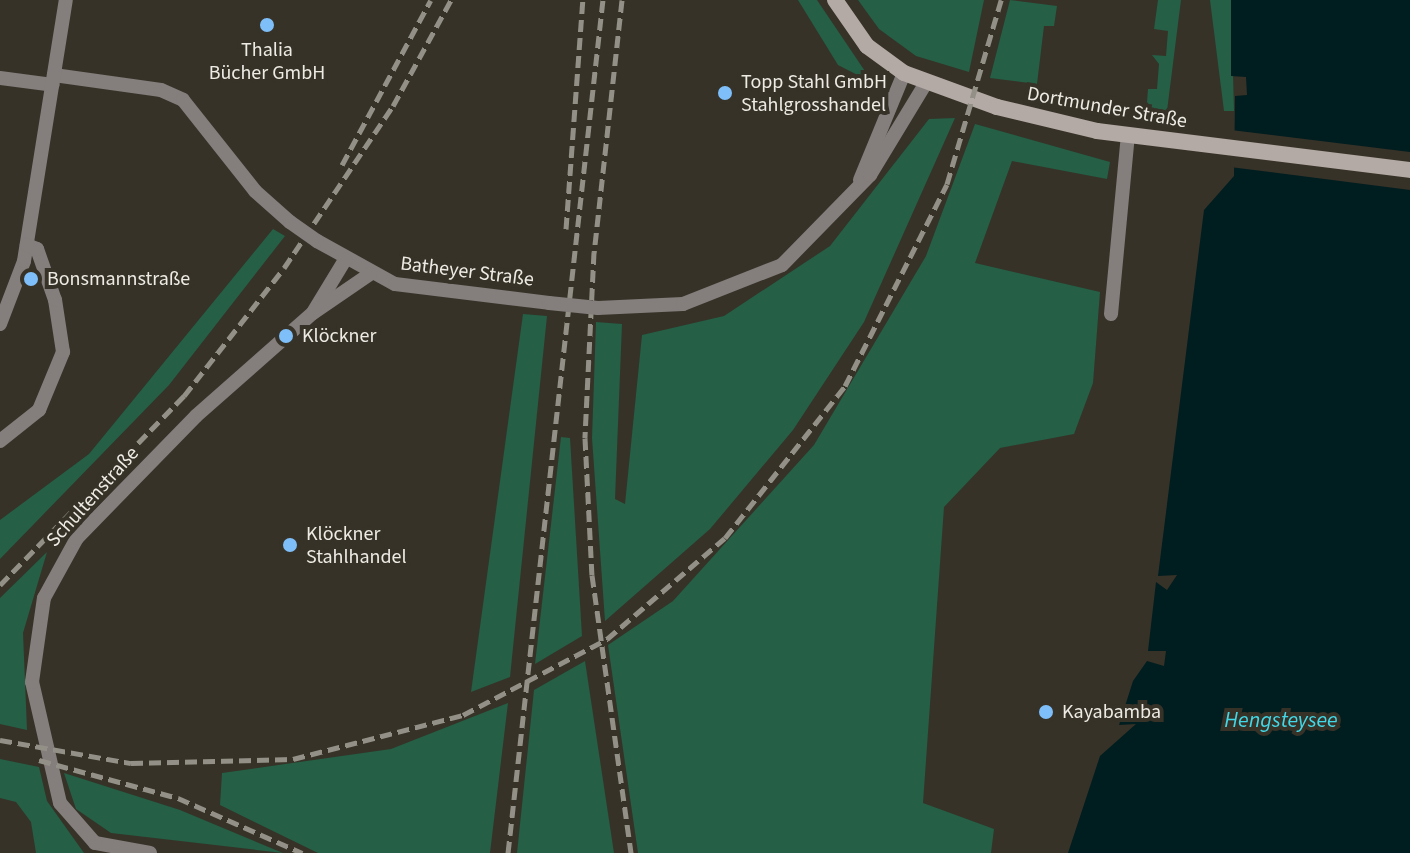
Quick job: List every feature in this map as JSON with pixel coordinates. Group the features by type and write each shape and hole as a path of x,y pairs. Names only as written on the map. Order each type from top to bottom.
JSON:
{"main road":[{"name":"Dortmunder Straße","path":"835,0 867,46 904,73 1025,115 1128,135 1410,170"}],"street":[{"path":"0,324 27,245 66,0"},
{"name":"Batheyer Straße","path":"859,184 904,73"},
{"name":"Batheyer Straße","path":"0,78 161,90 183,100 255,191 290,222 345,260 395,284 598,308 683,304 758,279 806,247 859,184 926,83"},
{"path":"1111,314 1128,135"},
{"path":"0,441 39,410 63,352 41,257 27,245"},
{"name":"Schultenstraße","path":"313,313 345,260"},
{"name":"Schultenstraße","path":"150,853 95,843 66,817 50,771 33,698 32,650 63,556 196,416 313,313 370,274"}],"green space":[{"path":"798,0 817,0 873,83 838,65"},
{"path":"858,0 984,0 969,72 916,56 879,29"},
{"path":"1010,0 1057,6 1054,26 1044,26 1037,84 990,78"},
{"path":"1158,0 1181,0 1167,111 1160,119 1147,102 1148,89 1157,89 1159,64 1152,55 1166,56 1168,31 1154,29"},
{"path":"1210,0 1231,0 1234,111 1224,111"},
{"path":"955,118 864,322 793,430 710,529 605,621 592,438 596,322 622,324 615,499 625,504 642,335 724,316 830,246 929,119"},
{"path":"975,124 1110,162 1107,179 1012,161 975,263 1100,292 1093,383 1074,434 1000,448 944,507 923,803 994,829 991,853 638,853 608,645 673,601 814,445 926,256"},
{"path":"273,229 285,236 169,385 0,559 0,520 89,454"},
{"path":"523,314 547,316 510,677 471,692"},
{"path":"561,437 570,438 582,636 535,664"},
{"path":"47,552 23,633 27,730 0,724 0,598"},
{"path":"585,661 614,853 517,853 534,690"},
{"path":"508,703 490,853 318,853 220,805 222,773 391,749"},
{"path":"0,759 39,767 47,801 84,853 36,853 31,822 16,802 0,798"},
{"path":"64,773 180,810 283,853 111,833 76,809"}],"water":[{"name":"Hengsteysee","path":"1231,0 1410,0 1410,853 1068,853 1100,756 1136,724 1119,725 1133,681 1147,661 1164,666 1166,651 1148,651 1156,582 1167,590 1177,575 1158,576 1204,210 1234,176 1235,96 1247,95 1246,77 1231,76"}],"pier":[{"path":"1231,130 1410,152 1410,190 1230,167"}],"railway":[{"path":"342,165 431,0"},
{"path":"0,585 184,396 284,268 393,106 451,0"},
{"path":"566,229 583,0"},
{"path":"508,853 603,0"},
{"path":"622,0 594,252 585,438 592,575 631,853"},
{"path":"0,740 131,763 293,759 463,715 607,639 725,538 845,386 947,184 1001,0"},
{"path":"39,760 178,798 302,853"}],"place":[{"name":"Thalia Bücher GmbH","path":"267,25"},
{"name":"Topp Stahl GmbH Stahlgrosshandel","path":"725,93"},
{"name":"Bonsmannstraße","path":"31,279"},
{"name":"Klöckner","path":"286,336"},
{"name":"Klöckner Stahlhandel","path":"290,545"},
{"name":"Kayabamba","path":"1046,712"}]}
